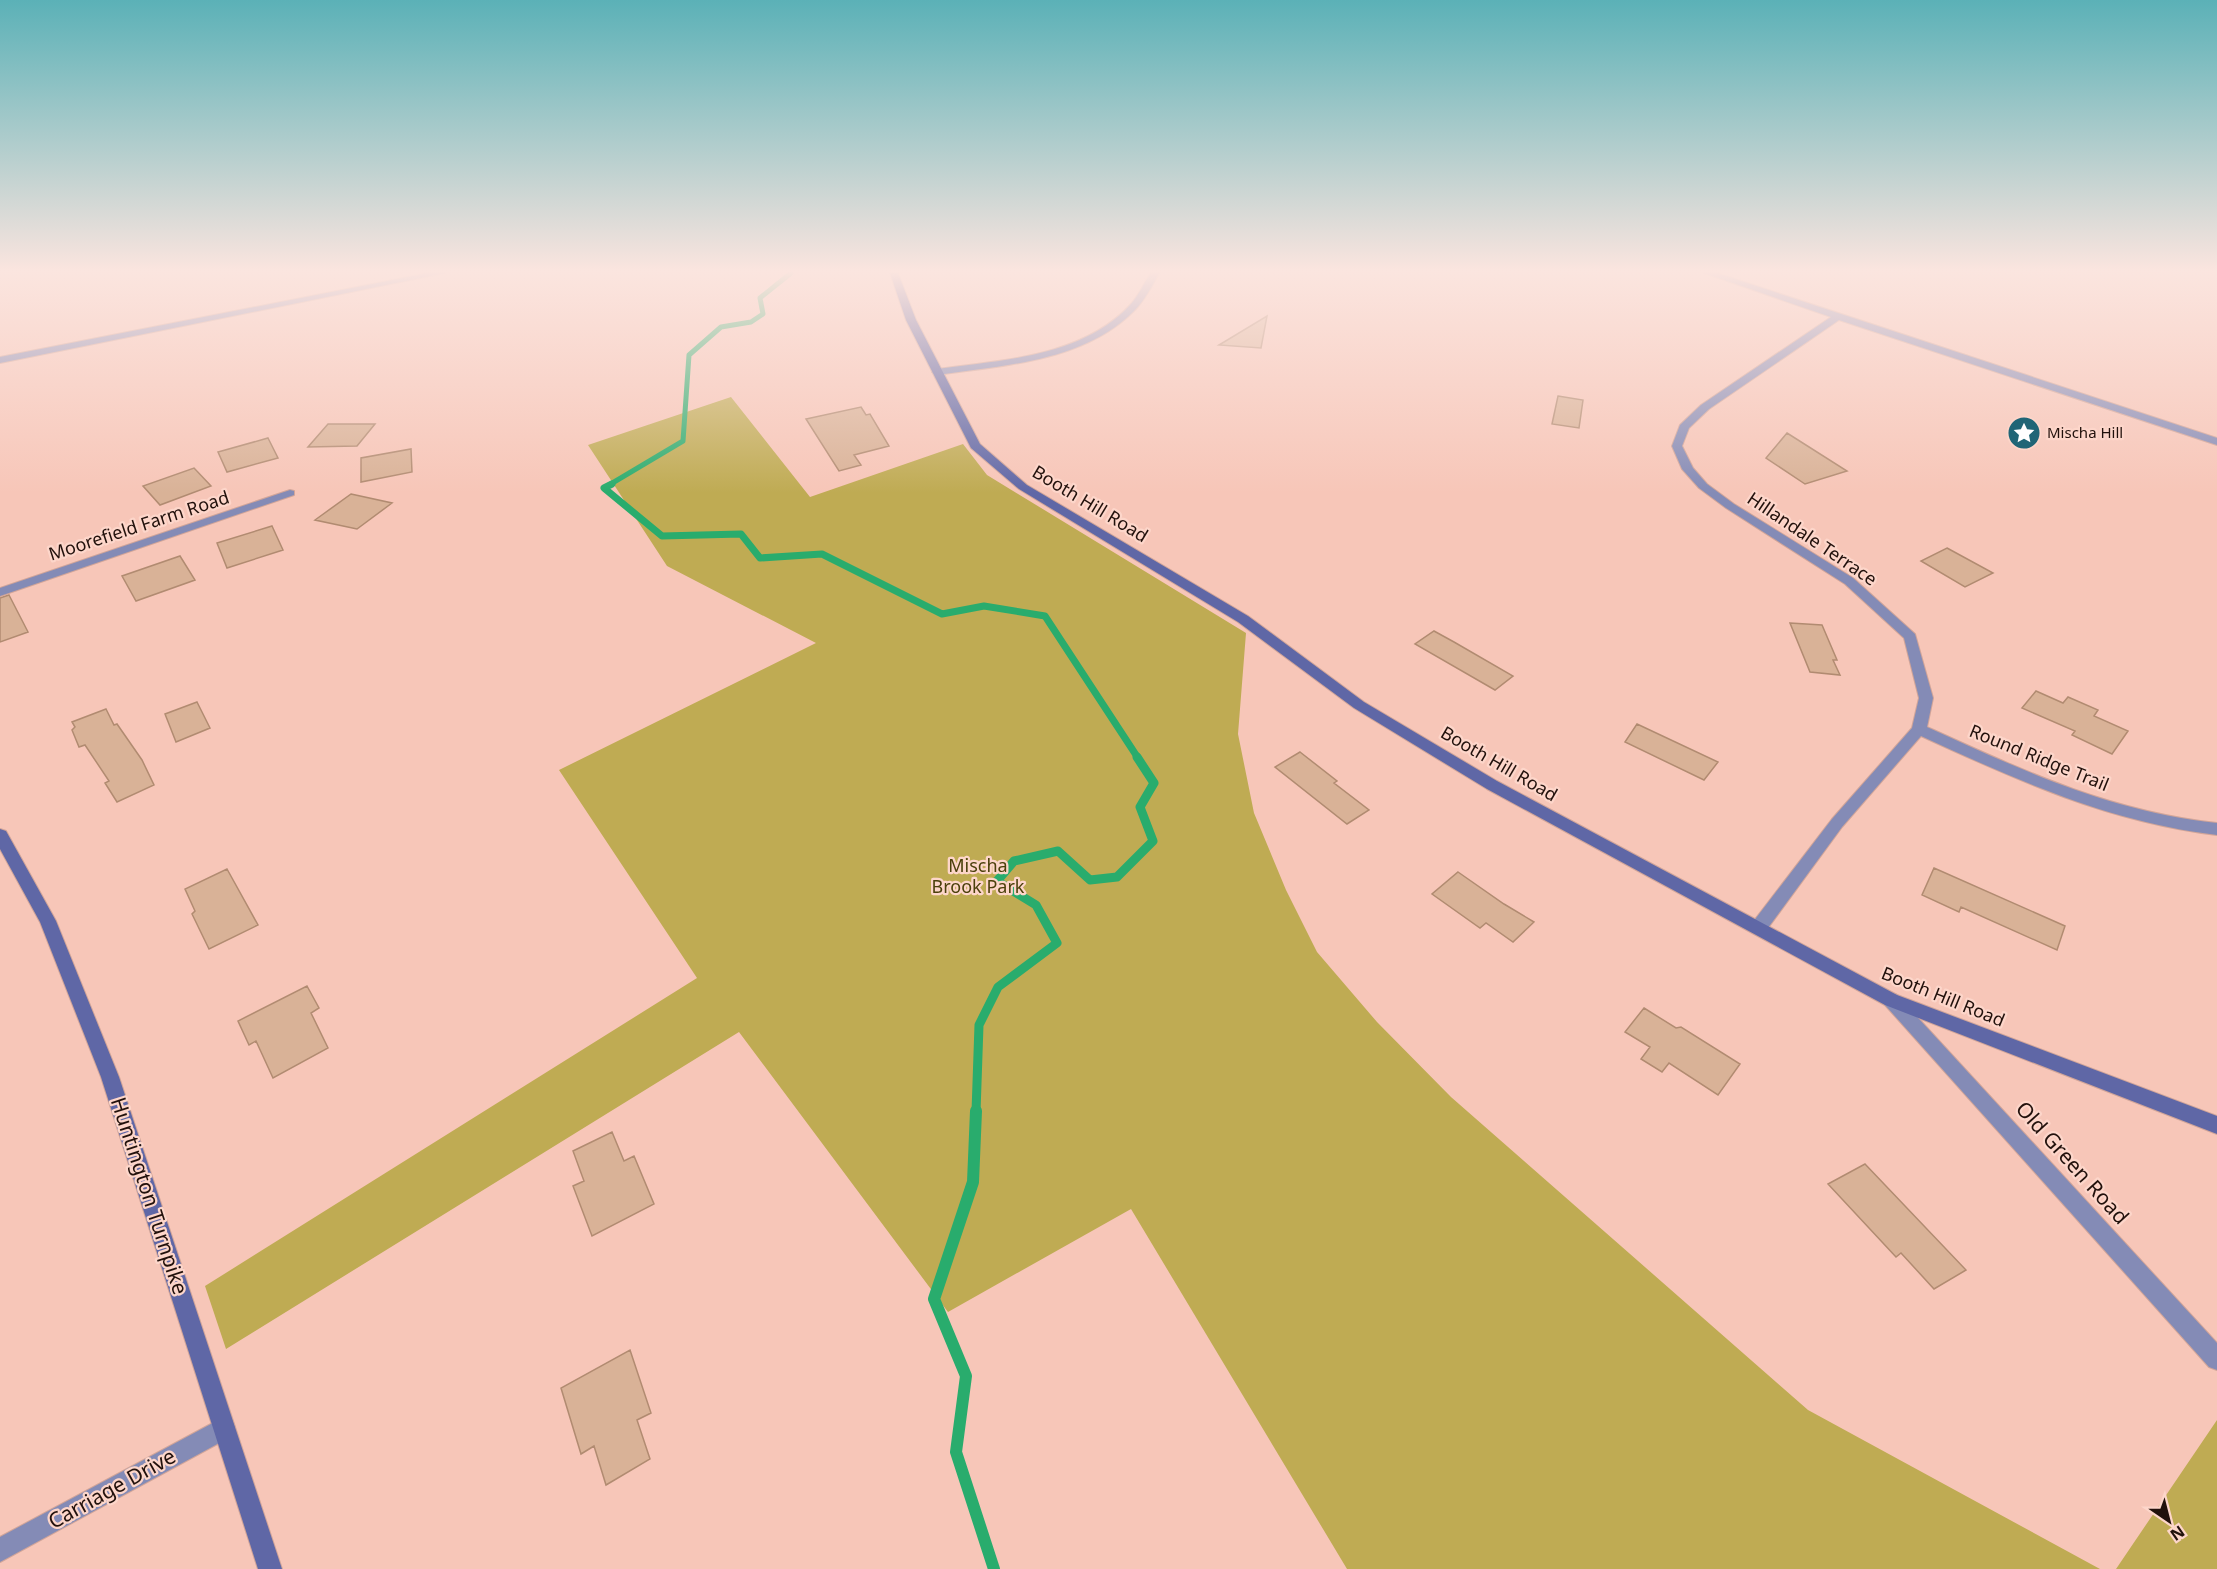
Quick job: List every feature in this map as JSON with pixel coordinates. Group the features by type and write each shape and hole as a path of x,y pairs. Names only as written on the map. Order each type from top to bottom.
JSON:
{"street":[{"path":"0,360 70,346"},
{"name":"Booth Hill Road","path":"924,346 975,446 1023,487 1243,619 1359,705 1471,772 1891,1000 2217,1125"},
{"path":"937,372 1033,357 1066,346"},
{"name":"Hillandale Terrace","path":"1759,927 1838,823 1918,729 1926,698 1910,637 1850,581 1730,506 1703,486 1688,469 1677,446 1684,427 1705,407 1794,346"},
{"path":"1929,346 2217,442"},
{"name":"Moorefield Farm Road","path":"0,592 290,493"},
{"name":"Round Ridge Trail","path":"1918,729 2084,801 2145,817 2217,829"},
{"name":"Huntington Turnpike","path":"0,835 48,921 110,1077 270,1569"},
{"name":"Old Green Road","path":"1891,1000 2217,1359"},
{"name":"Carriage Drive","path":"0,1550 224,1428"}],"green space":[{"name":"Mischa Brook Park","path":"731,397 810,497 963,444 987,475 1246,633 1238,734 1254,813 1286,890 1317,952 1377,1022 1451,1097 1808,1410 2100,1569 1347,1569 1131,1209 948,1312 739,1032 226,1349 205,1286 697,978 559,770 816,643 667,566 588,445"},
{"path":"2217,1420 2217,1569 2116,1569"}],"building":[{"path":"1558,396 1583,400 1579,428 1552,424"},
{"path":"861,407 866,415 870,414 889,446 854,455 861,465 839,471 806,419"},
{"path":"328,424 375,424 357,446 308,447"},
{"path":"1787,433 1847,471 1805,484 1766,458"},
{"path":"268,438 278,458 227,472 218,452"},
{"path":"411,449 412,472 361,482 361,458"},
{"path":"194,468 211,486 160,505 143,486"},
{"path":"351,494 392,503 357,529 315,520"},
{"path":"272,526 283,550 227,568 217,543"},
{"path":"1947,548 1993,573 1965,587 1921,561"},
{"path":"180,556 195,580 136,601 122,576"},
{"path":"9,595 28,632 0,642 0,598"},
{"path":"1790,623 1822,625 1837,660 1833,660 1840,675 1810,672"},
{"path":"1434,631 1513,676 1495,690 1415,644"},
{"path":"2036,691 2063,703 2068,697 2098,710 2094,716 2128,731 2112,754 2072,735 2075,731 2022,708"},
{"path":"197,702 210,728 176,742 165,714"},
{"path":"106,709 114,725 117,724 142,760 154,785 117,802 105,783 109,781 85,745 79,747 72,730 75,727 72,722"},
{"path":"1637,724 1718,762 1704,780 1625,742"},
{"path":"1300,752 1337,781 1334,783 1369,810 1347,824 1275,767"},
{"path":"1934,868 2065,926 2057,950 1961,907 1959,912 1922,895"},
{"path":"227,869 258,925 209,949 192,914 195,911 185,889"},
{"path":"1458,872 1534,922 1513,942 1486,923 1480,928 1432,894"},
{"path":"307,986 319,1008 311,1013 328,1048 273,1078 256,1041 249,1045 238,1021"},
{"path":"1644,1008 1676,1028 1681,1027 1740,1064 1718,1095 1669,1063 1662,1072 1641,1059 1650,1047 1625,1032"},
{"path":"612,1132 624,1161 634,1156 654,1204 592,1236 573,1186 584,1181 573,1151"},
{"path":"1865,1164 1966,1270 1934,1289 1901,1253 1896,1257 1828,1184"},
{"path":"630,1350 651,1413 637,1420 650,1459 606,1485 594,1446 581,1454 561,1388"}],"waterway":[{"path":"609,485 683,441 689,355 699,346"},
{"path":"612,484 604,488 662,536 741,534 760,558 822,554 942,614 984,606 1045,616 1138,758"},
{"path":"976,1112 979,1025 998,987 1057,943 1036,905 997,881 1014,861 1058,851 1090,880 1117,877 1153,841 1140,807 1154,783 1137,757"},
{"path":"976,1111 973,1182 934,1299 966,1376 956,1452 994,1569"}],"place":[{"name":"Mischa Hill","path":"2024,433"}]}
